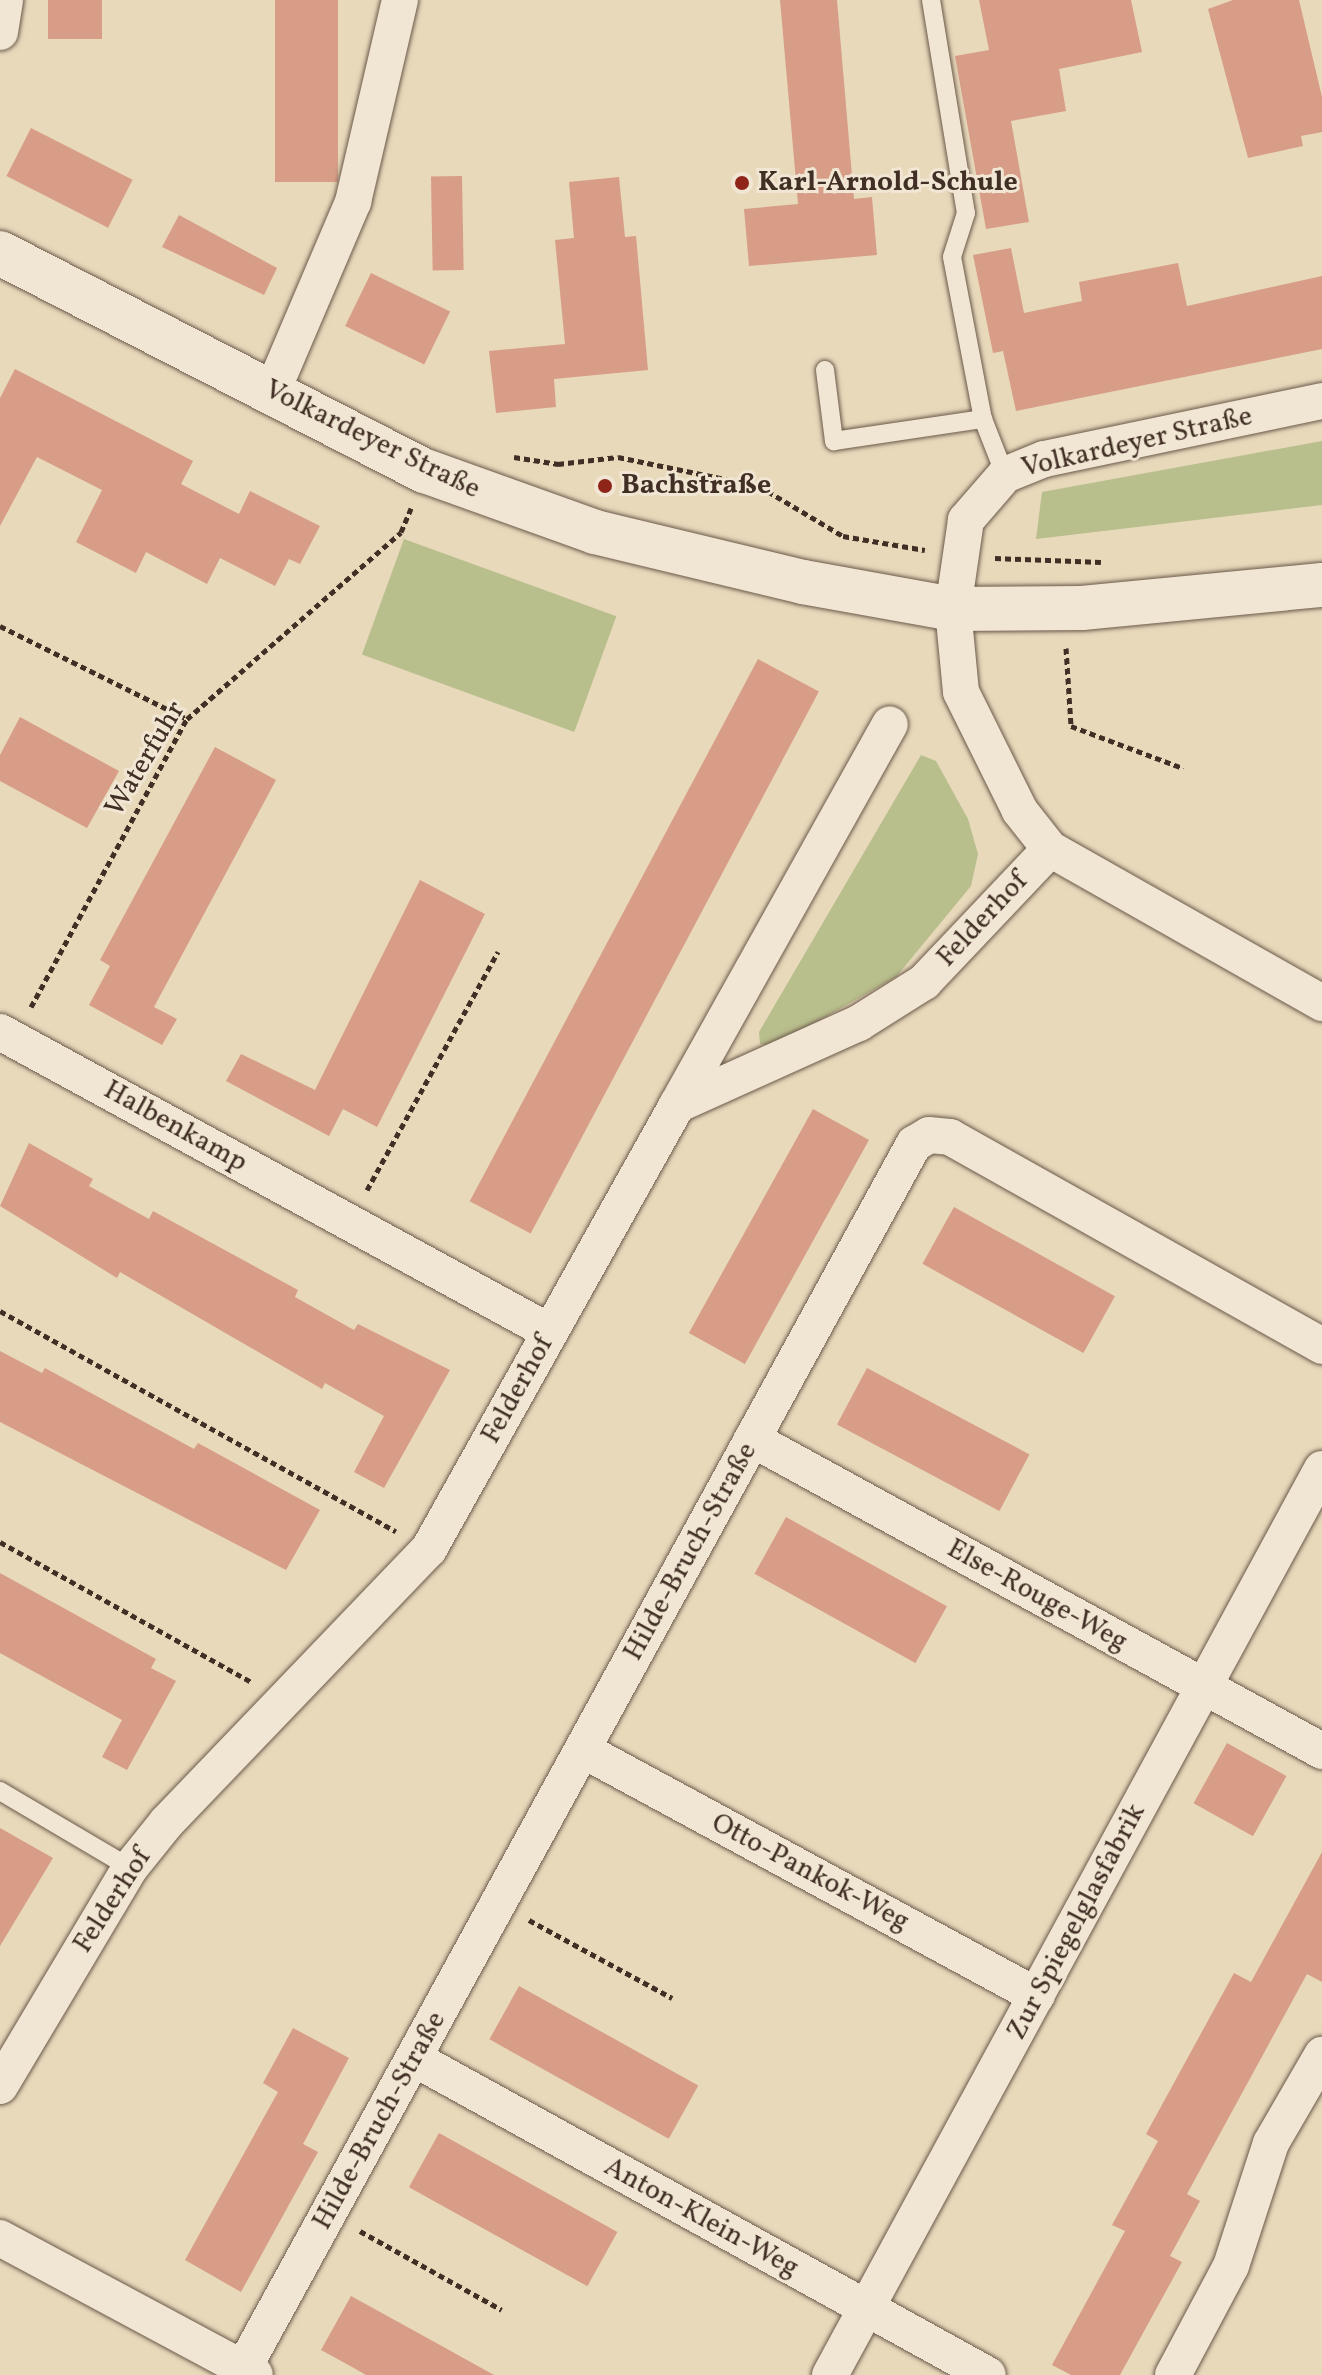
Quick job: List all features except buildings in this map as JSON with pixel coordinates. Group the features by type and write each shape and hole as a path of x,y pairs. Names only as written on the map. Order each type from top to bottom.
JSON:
{"main road":[{"name":"Volkardeyer Straße","path":"0,253 425,471 595,532 803,582 953,609 1064,609 1322,585"}],"street":[{"path":"0,32 5,0"},
{"path":"272,392 353,202 400,0"},
{"name":"Volkardeyer Straße","path":"953,609 966,520 1005,475 1044,459 1322,401"},
{"name":"Felderhof","path":"677,1105 859,1023 924,982 1050,849 1020,811 961,692 953,609"},
{"name":"Felderhof","path":"0,2086 130,1868 429,1549 890,724"},
{"path":"1050,849 1322,1003"},
{"name":"Halbenkamp","path":"4,1045 349,1222 550,1332"},
{"name":"Hilde-Bruch-Straße","path":"249,2372 329,2214 904,1160 929,1135 950,1137 1322,1346"},
{"name":"Else-Rouge-Weg","path":"752,1439 1322,1751"},
{"name":"Zur Spiegelglasfabrik","path":"830,2375 1322,1469"},
{"name":"Otto-Pankok-Weg","path":"583,1750 1037,1996"},
{"path":"1173,2375 1231,2266 1271,2143 1322,2055"},
{"name":"Anton-Klein-Weg","path":"415,2059 988,2375"},
{"path":"0,2238 249,2372"}],"lane":[{"path":"931,0 966,213 952,257 983,419 1005,475"},
{"path":"825,370 834,441 983,419"},
{"path":"0,1791 130,1868"}],"path":[{"path":"497,454 558,464 618,457 759,486 843,536 960,556 1107,563"},
{"name":"Waterfuhr","path":"4,1045 187,719 401,532 425,471"},
{"path":"1064,609 1071,726 1183,768"},
{"path":"0,626 187,719"},
{"path":"349,1222 498,952"},
{"path":"0,1311 429,1549"},
{"path":"0,1542 285,1700"},
{"path":"500,1904 672,1998"},
{"path":"329,2214 502,2310"}],"green space":[{"path":"1322,441 1322,505 1036,539 1042,492"},
{"path":"404,539 616,616 574,732 362,655"},
{"path":"921,755 936,761 968,819 978,854 971,886 896,977 774,1046 760,1044 759,1032"}],"place":[{"name":"Karl-Arnold-Schule","path":"742,183"},
{"name":"Bachstraße","path":"605,486"}]}
